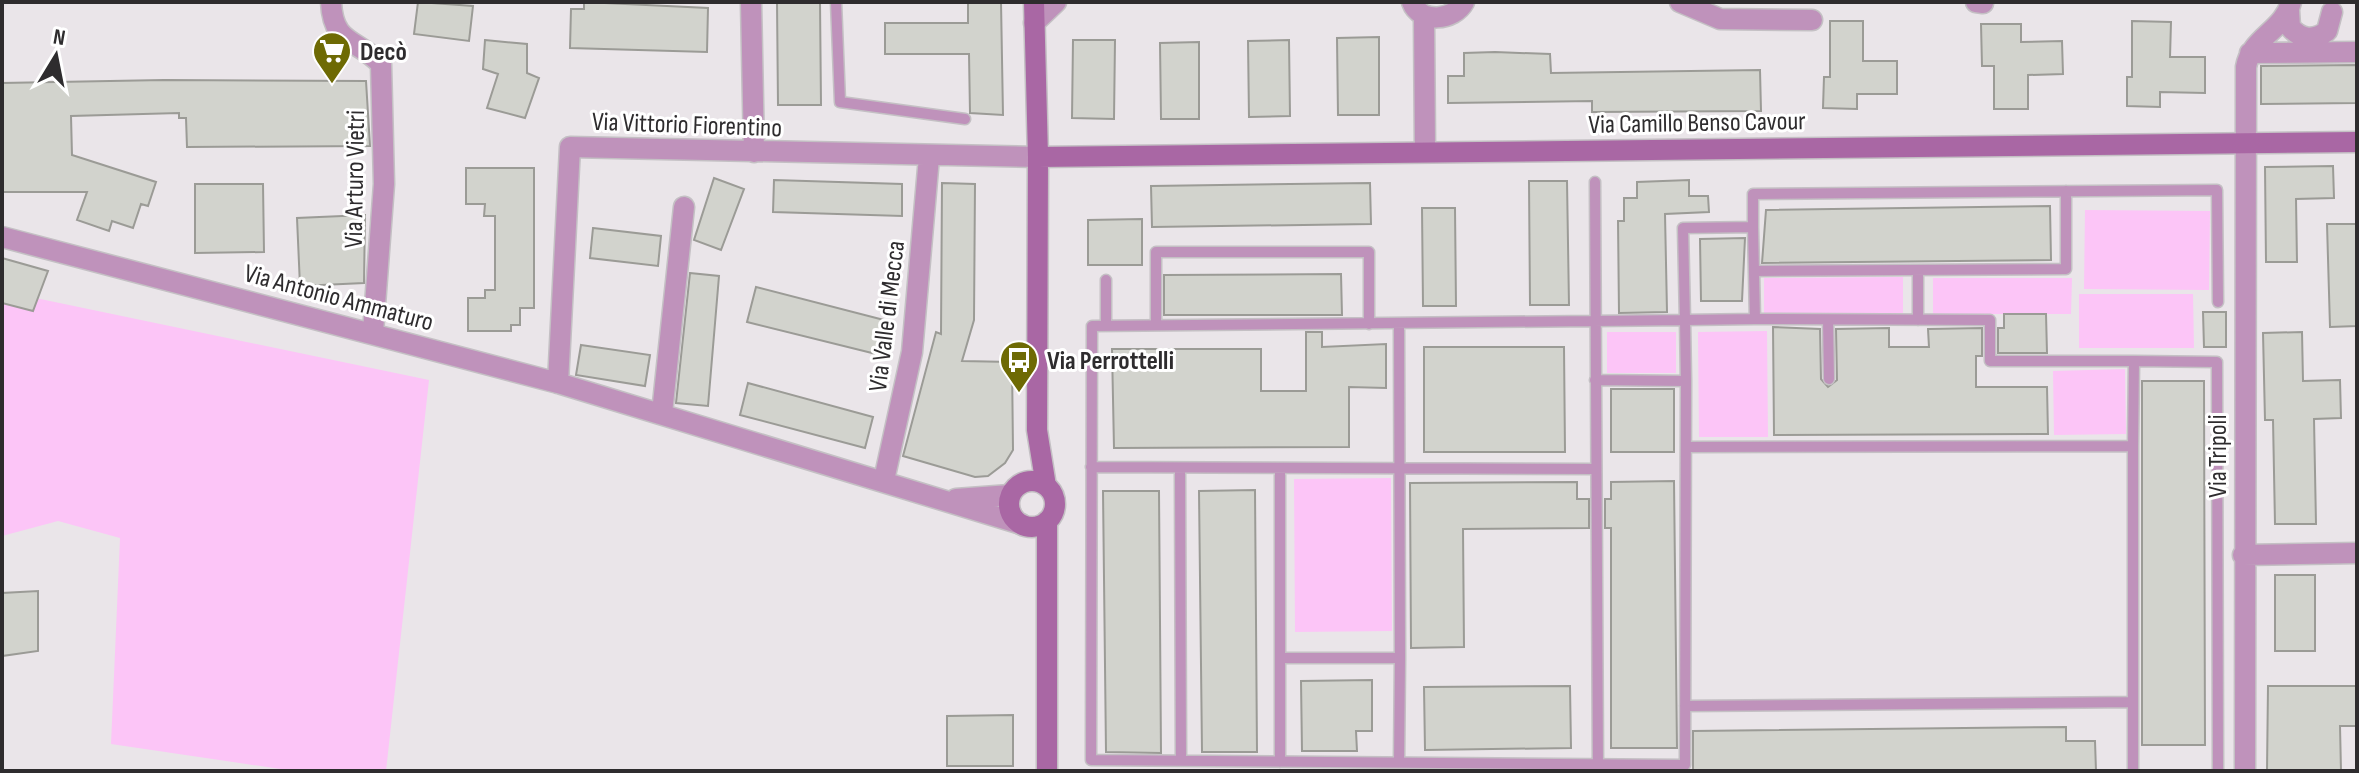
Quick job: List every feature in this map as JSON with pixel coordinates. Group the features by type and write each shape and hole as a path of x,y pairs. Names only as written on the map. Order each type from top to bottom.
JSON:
{"street":[{"name":"Via Arturo Vietri","path":"331,2 332,24 340,35 381,64 384,184 373,332"},
{"path":"751,2 754,152"},
{"path":"1034,2 1038,157 1037,430 1027,488 1010,511 1032,524 1048,561 1047,771"},
{"path":"1034,23 1056,2"},
{"path":"1425,152 1418,9 1445,17 1457,12 1464,2"},
{"path":"1680,2 1720,19 1812,20"},
{"path":"1976,2 1983,3"},
{"path":"2290,6 2290,27 2305,38 2318,38 2327,31 2330,7"},
{"path":"2250,53 2290,6"},
{"path":"2330,7 2357,44"},
{"path":"2250,53 2357,52"},
{"name":"Via Tripoli","path":"2245,771 2245,142 2246,67 2250,53"},
{"name":"Via Camillo Benso Cavour","path":"1038,157 2357,142"},
{"name":"Via Vittorio Fiorentino","path":"558,383 570,147 1038,157"},
{"name":"Via Valle di Mecca","path":"884,480 912,352 929,157"},
{"path":"662,413 684,207"},
{"name":"Via Antonio Ammaturo","path":"2,237 558,383 1032,524"},
{"path":"948,500 1027,488 1054,502 1032,524"},
{"path":"2243,555 2357,553"}],"lane":[{"path":"836,2 840,102 965,119"},
{"path":"1595,182 1598,768"},
{"path":"1755,319 1753,194 2217,190 2218,302"},
{"path":"1754,271 2066,269 2066,191"},
{"path":"1753,227 1683,228 1685,320 1686,381 1685,765 1598,768 1091,760 1092,326 1595,322 1685,320 1755,319 1990,320 1990,361 2217,362 2218,771"},
{"path":"1156,325 1156,252 1369,252 1369,324"},
{"path":"1918,270 1918,320"},
{"path":"1106,280 1106,326"},
{"path":"1828,320 1829,379"},
{"path":"1399,324 1399,763"},
{"path":"2133,771 2134,361"},
{"path":"1595,380 1686,381"},
{"path":"1686,447 2133,446"},
{"path":"1091,467 1596,469"},
{"path":"1180,468 1181,761"},
{"path":"1280,468 1280,762"},
{"path":"1280,658 1400,658"},
{"path":"1685,706 2133,702"}],"shaded area":[{"path":"2085,210 2210,211 2209,290 2084,289"},
{"path":"1903,277 1903,313 1764,314 1764,278"},
{"path":"1933,278 2072,278 2071,314 1933,314"},
{"path":"2,291 429,380 386,771 294,771 111,744 120,538 58,521 2,536"},
{"path":"2079,294 2193,294 2194,348 2079,348"},
{"path":"1767,331 1768,437 1699,437 1698,332"},
{"path":"1607,332 1676,332 1676,373 1607,373"},
{"path":"2125,369 2126,434 2054,435 2053,371"},
{"path":"1391,478 1392,631 1295,632 1294,479"}],"building":[{"path":"418,2 473,6 469,41 414,34"},
{"path":"584,2 708,8 707,52 570,48 571,9 584,9"},
{"path":"777,2 820,2 821,105 778,105"},
{"path":"968,2 1001,2 1003,115 970,113 969,54 885,54 885,23 968,23"},
{"path":"1830,21 1863,21 1863,61 1897,61 1897,94 1857,94 1857,109 1823,108 1824,77 1830,77"},
{"path":"2132,21 2171,22 2170,57 2205,57 2205,93 2160,92 2160,107 2127,106 2127,77 2132,77"},
{"path":"1981,24 2021,24 2021,42 2062,41 2063,74 2028,75 2028,109 1994,109 1994,66 1982,66"},
{"path":"1379,37 1379,115 1338,115 1337,38"},
{"path":"485,40 527,44 527,73 539,78 525,118 487,108 498,74 483,69"},
{"path":"1073,40 1115,40 1114,119 1072,118"},
{"path":"1289,40 1290,116 1249,117 1248,41"},
{"path":"1199,42 1199,119 1161,119 1160,43"},
{"path":"1464,53 1550,54 1551,73 1760,70 1761,111 1592,112 1592,101 1448,103 1448,76 1464,76"},
{"path":"2357,65 2357,103 2261,104 2261,66"},
{"path":"366,81 370,146 187,147 186,118 179,118 179,113 71,116 72,155 156,182 148,206 141,204 133,228 112,221 109,231 77,220 87,192 2,192 2,83"},
{"path":"2333,166 2334,198 2296,199 2297,262 2266,262 2265,167"},
{"path":"466,168 534,168 534,308 520,308 520,325 511,325 511,331 468,331 468,298 485,298 485,290 495,290 495,216 484,216 485,204 466,204"},
{"path":"714,178 744,189 721,250 694,240"},
{"path":"774,180 902,184 902,216 773,212"},
{"path":"1689,180 1689,196 1708,196 1709,212 1665,214 1667,312 1619,313 1618,221 1624,221 1624,198 1637,198 1637,182"},
{"path":"1529,181 1567,181 1569,305 1530,305"},
{"path":"942,183 975,184 974,320 962,361 1012,362 1013,450 1005,463 988,476 975,477 903,456 936,332 941,334"},
{"path":"1370,183 1371,224 1152,227 1151,186"},
{"path":"195,184 263,184 264,252 195,253"},
{"path":"2050,206 2051,260 1762,263 1766,210"},
{"path":"1422,208 1455,208 1456,306 1423,306"},
{"path":"365,215 364,283 300,286 297,218"},
{"path":"1142,219 1142,265 1088,265 1088,220"},
{"path":"2327,224 2357,224 2357,326 2330,327"},
{"path":"593,228 661,236 658,266 590,258"},
{"path":"1745,238 1742,301 1701,301 1700,239"},
{"path":"2,258 48,271 33,311 2,303"},
{"path":"690,273 719,276 708,406 676,403"},
{"path":"1341,274 1342,315 1164,315 1164,275"},
{"path":"756,287 884,320 876,354 747,322"},
{"path":"2203,312 2226,312 2226,347 2204,347"},
{"path":"2004,314 2046,314 2047,353 1998,353 1998,328 2004,328"},
{"path":"1773,327 1820,329 1821,379 1828,387 1837,380 1836,329 1889,328 1889,347 1929,347 1928,329 1982,328 1982,356 1976,356 1976,387 2047,387 2048,434 1774,435"},
{"path":"1306,332 1322,332 1322,347 1386,344 1386,388 1349,387 1349,447 1114,448 1112,349 1261,349 1261,391 1306,391"},
{"path":"2302,332 2303,381 2340,380 2341,418 2314,419 2316,524 2275,524 2273,420 2265,420 2263,333"},
{"path":"581,345 650,355 645,386 576,375"},
{"path":"1424,347 1564,347 1565,452 1424,452"},
{"path":"2142,381 2204,381 2205,745 2142,745"},
{"path":"748,383 873,417 865,448 740,415"},
{"path":"1611,389 1674,389 1674,452 1611,452"},
{"path":"1674,481 1677,748 1611,748 1611,528 1605,528 1605,499 1611,499 1611,482"},
{"path":"1577,482 1577,499 1589,499 1589,528 1463,529 1464,647 1411,648 1410,483"},
{"path":"1255,490 1257,752 1202,752 1199,491"},
{"path":"1103,491 1159,491 1161,753 1106,752"},
{"path":"2275,575 2315,575 2315,651 2275,651"},
{"path":"38,591 38,651 2,656 2,593"},
{"path":"1372,680 1372,731 1356,731 1357,751 1302,751 1301,681"},
{"path":"1570,686 1571,748 1425,750 1424,687"},
{"path":"2268,686 2357,686 2357,726 2340,726 2341,771 2267,771"},
{"path":"1013,715 1013,766 947,766 947,716"},
{"path":"2066,727 2066,741 2095,741 2096,771 1693,771 1693,731"}],"place":[{"name":"Decò","path":"332,85"},
{"name":"Via Perrottelli","path":"1019,394"}]}
